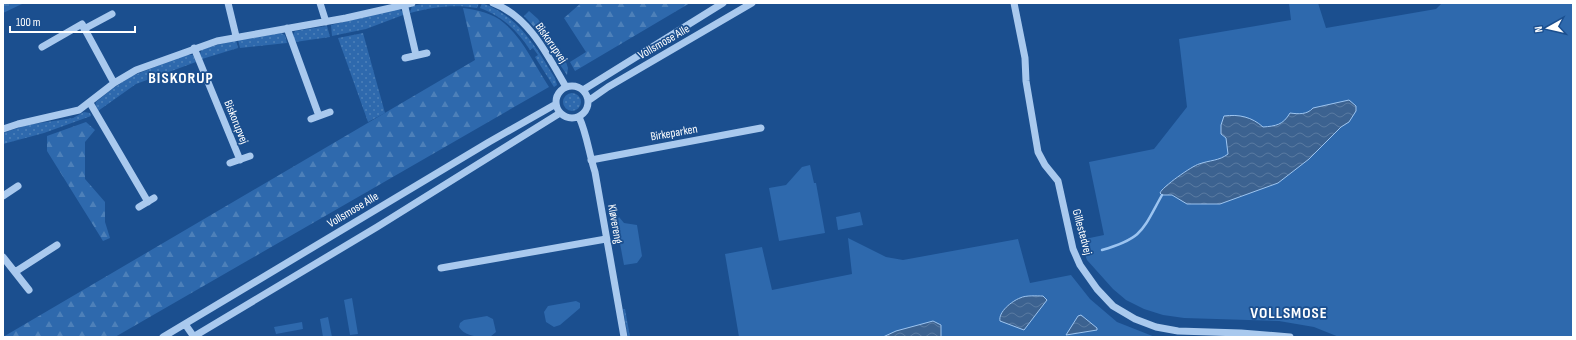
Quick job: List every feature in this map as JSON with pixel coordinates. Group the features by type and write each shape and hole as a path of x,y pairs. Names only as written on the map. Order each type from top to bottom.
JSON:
{"street":[{"path":"228,3 236,36"},
{"path":"320,3 326,22"},
{"name":"Biskorupvej","path":"493,3 516,16 529,30 566,87"},
{"name":"Vollsmose Alle","path":"583,90 723,3"},
{"name":"Vollsmose Alle","path":"588,101 608,87 752,3"},
{"name":"Gillestedvej","path":"1014,3 1025,53 1027,88 1038,152 1045,165 1058,181 1073,249 1080,265 1097,289 1114,306 1135,319 1156,327 1178,331 1241,333 1290,337"},
{"path":"3,129 18,124 79,110 114,83 136,70 194,48 236,36 326,22 407,4 416,56"},
{"path":"84,29 112,14"},
{"path":"42,47 82,24 114,83"},
{"path":"287,28 319,116"},
{"name":"Biskorupvej","path":"194,48 240,160"},
{"path":"405,58 427,53"},
{"path":"575,86 583,90 588,101 587,109 579,117 569,118 560,113 556,104 557,95 566,87 575,86"},
{"path":"90,103 151,200 139,207"},
{"name":"Vollsmose Alle","path":"163,337 489,142 556,104"},
{"path":"311,119 330,112"},
{"path":"186,324 193,337 409,207 560,113"},
{"name":"Kløvereng","path":"579,117 584,126 595,172 624,337"},
{"name":"Birkeparken","path":"591,160 761,128"},
{"name":"Biskorupvej","path":"230,163 250,156"},
{"path":"3,196 18,186"},
{"path":"441,268 606,238"},
{"path":"15,272 57,245"},
{"path":"3,257 29,290"}],"green space":[{"path":"3,3 24,3 3,13"},
{"path":"427,3 479,3 477,8 460,6 444,7 410,13 412,6"},
{"path":"482,3 507,16 517,24 548,66 557,85 554,87 535,57 538,55 533,48 530,50 515,30 509,25 480,8"},
{"path":"581,3 690,3 575,71 570,62 586,52 564,18"},
{"path":"1289,3 1318,3 1326,28 1436,9 1442,3 1573,3 1573,337 1339,337 1314,327 1279,321 1184,318 1163,315 1144,309 1126,300 1113,289 1087,260 1080,240 1104,235 1089,162 1154,149 1187,107 1179,39 1291,20"},
{"path":"463,8 490,14 511,29 523,45 549,87 115,337 3,337 475,60"},
{"path":"398,9 403,12 403,15 366,29 332,36 331,25"},
{"path":"529,11 538,19 566,62 568,68 567,75 535,28 524,16"},
{"path":"327,26 330,37 295,42 293,35 295,31"},
{"path":"281,33 285,35 287,43 240,48 238,40"},
{"path":"363,33 385,113 368,122 338,38"},
{"path":"236,40 238,48 202,59 200,54 202,49"},
{"path":"185,55 193,55 196,62 136,84 98,111 95,107 96,102 132,76"},
{"path":"572,93 578,96 581,102 578,108 572,111 566,108 563,102 566,96"},
{"path":"84,112 90,113 91,116 44,133 3,144 3,133 27,125 73,118"},
{"path":"86,122 95,130 85,142 85,179 105,202 105,222 110,238 103,241 47,151 47,136"},
{"path":"810,165 814,183 816,183 825,233 779,241 769,188 786,185 802,167"},
{"path":"860,212 863,225 838,230 836,217"},
{"path":"619,217 624,223 637,225 642,256 637,263 624,265 616,222"},
{"path":"848,238 886,257 903,260 1018,239 1030,283 1071,275 1090,299 1117,322 1155,337 739,337 725,254 762,247 772,290 852,274"},
{"path":"352,298 358,334 350,335 344,300"},
{"path":"576,301 580,303 580,308 560,325 554,327 546,322 544,312 548,306"},
{"path":"623,309 625,309 630,337 628,337"},
{"path":"487,316 493,319 496,332 490,337 469,335 459,327 460,323 464,320"},
{"path":"328,317 332,337 323,337 320,319"},
{"path":"302,322 303,329 276,334 274,327"}],"water":[{"path":"1349,100 1356,106 1356,111 1349,122 1341,127 1309,159 1278,183 1220,204 1187,204 1172,195 1162,195 1160,193 1171,182 1190,169 1199,164 1221,158 1228,154 1226,138 1221,134 1221,125 1224,116 1235,115 1245,117 1263,127 1272,126 1285,120 1290,113 1305,113 1313,108"},
{"path":"1025,296 1043,296 1047,300 1024,330 1000,321 1003,311 1017,299"},
{"path":"1081,315 1097,328 1097,330 1066,335 1078,316"},
{"path":"933,321 941,325 941,337 883,337 896,331"}],"waterway":[{"path":"1102,250 1116,246 1134,237 1140,232 1162,195"}],"district":[{"name":"BISKORUP","path":"181,78"},
{"name":"VOLLSMOSE","path":"1289,313"}]}
